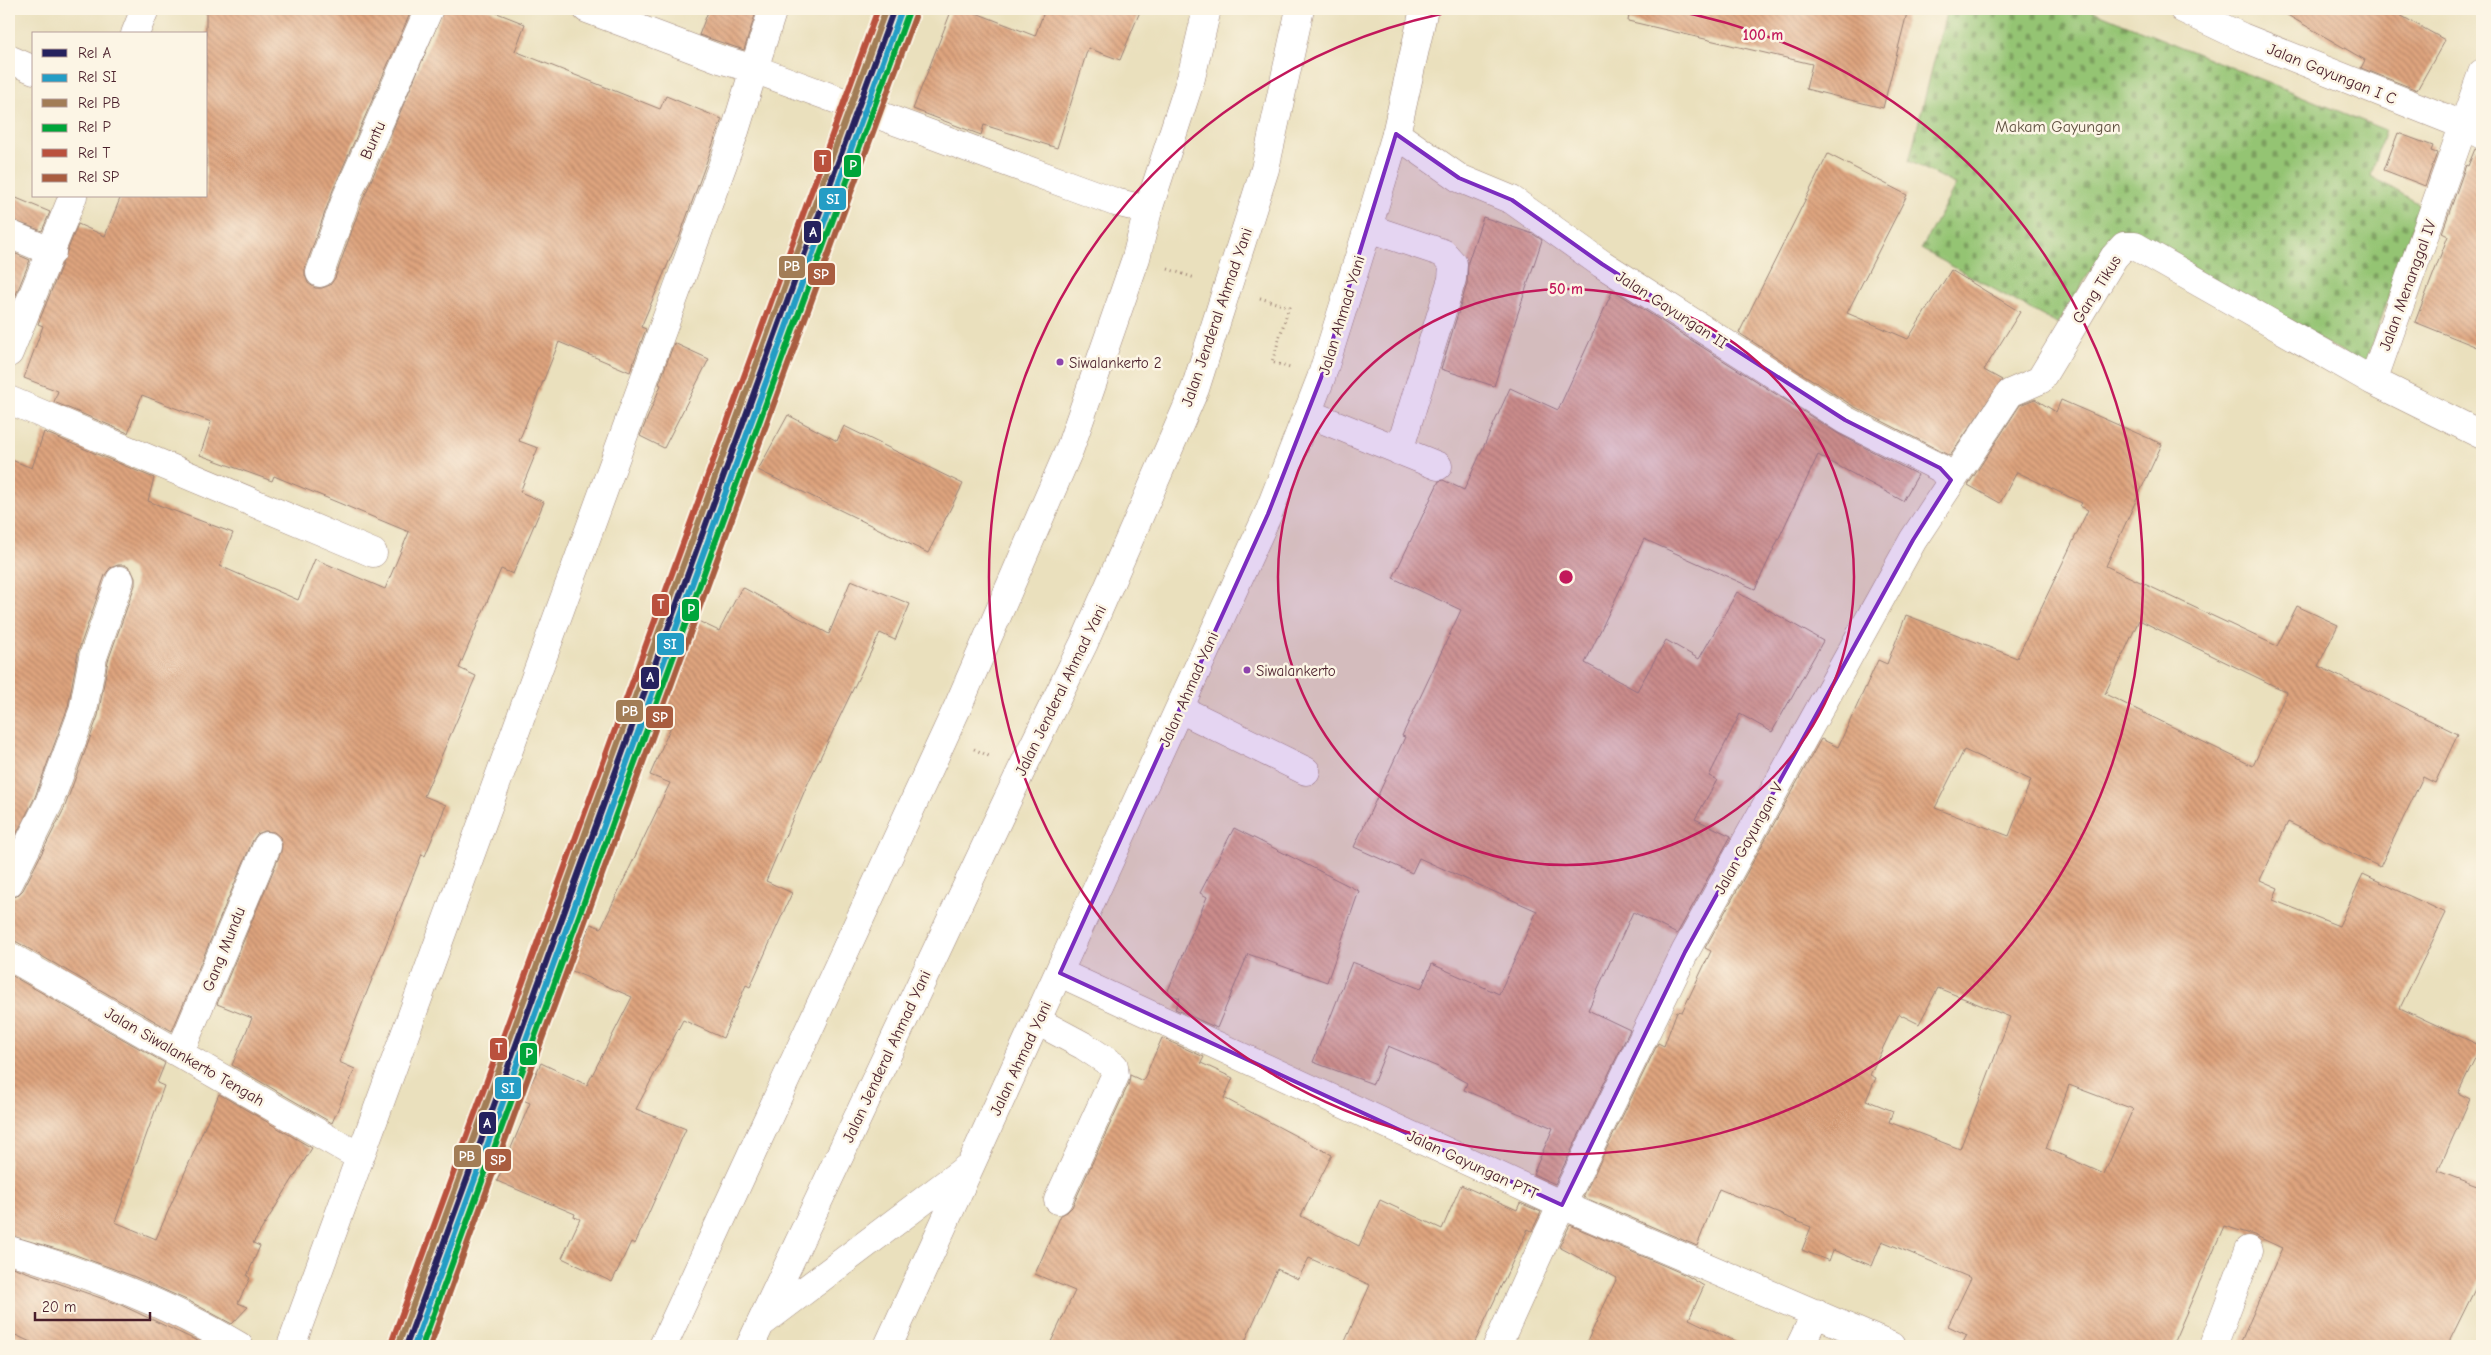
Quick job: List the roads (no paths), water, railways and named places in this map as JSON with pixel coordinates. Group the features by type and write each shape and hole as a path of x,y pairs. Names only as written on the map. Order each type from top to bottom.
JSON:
{"main road":[{"path":"136,32 145,9"},
{"name":"Buntu","path":"320,273 347,196 429,9"},
{"path":"587,9 1074,187 1116,202 1148,210"},
{"path":"291,1346 735,131 773,9"},
{"path":"664,1346 945,736 1070,448 1136,258 1148,210 1191,78 1207,9"},
{"name":"Jalan Jenderal Ahmad Yani","path":"755,1335 1021,771 1084,643 1195,389 1265,169 1300,9"},
{"name":"Jalan Ahmad Yani","path":"888,1346 1268,514 1321,378 1368,228 1396,134 1424,9"},
{"name":"Jalan Gayungan I C","path":"2183,9 2242,37 2473,130"},
{"path":"9,59 32,69"},
{"name":"Jalan Menanggal IV","path":"2372,381 2473,130 2482,73"},
{"name":"Jalan Gayungan II","path":"1396,134 1459,178 1512,200 1602,264 1845,420 1940,468 1951,480"},
{"path":"9,353 52,252 72,198"},
{"path":"1368,228 1443,253 1453,264 1452,279 1399,451"},
{"path":"9,234 52,252"},
{"name":"Gang Tikus","path":"1951,480 2010,393 2040,380 2114,257 2124,246 2135,246 2372,381"},
{"path":"2372,381 2482,435"},
{"path":"9,400 373,553"},
{"path":"1307,413 1438,466"},
{"name":"Jalan Gayungan V","path":"1497,1346 1562,1205 1685,952 1913,540 1951,480"},
{"path":"9,883 48,803 82,711 93,657 120,580"},
{"path":"1180,709 1306,771"},
{"name":"Gang Mundu","path":"180,1052 267,846"},
{"name":"Jalan Siwalankerto Tengah","path":"9,956 180,1052 360,1157"},
{"name":"Jalan Gayungan PTT","path":"1060,973 1562,1205 1891,1346"},
{"path":"1037,1021 1084,1046 1114,1066 1115,1076 1058,1200"},
{"path":"755,1335 971,1164"},
{"path":"9,1250 119,1288 199,1322 239,1346"},
{"path":"2214,1346 2249,1250"},
{"path":"1800,1346 1816,1313"}],"rail line":[{"name":"T","path":"392,1341 878,9"},
{"name":"PB","path":"399,1343 886,9"},
{"name":"A","path":"406,1346 894,9"},
{"name":"SI","path":"414,1346 901,12"},
{"name":"P","path":"422,1346 908,14"},
{"name":"SP","path":"430,1346 915,17"}],"place":[{"name":"Siwalankerto 2","path":"1060,362"},
{"name":"Siwalankerto","path":"1247,670"}],"park label":[{"name":"Makam Gayungan","path":"2058,126"}]}
